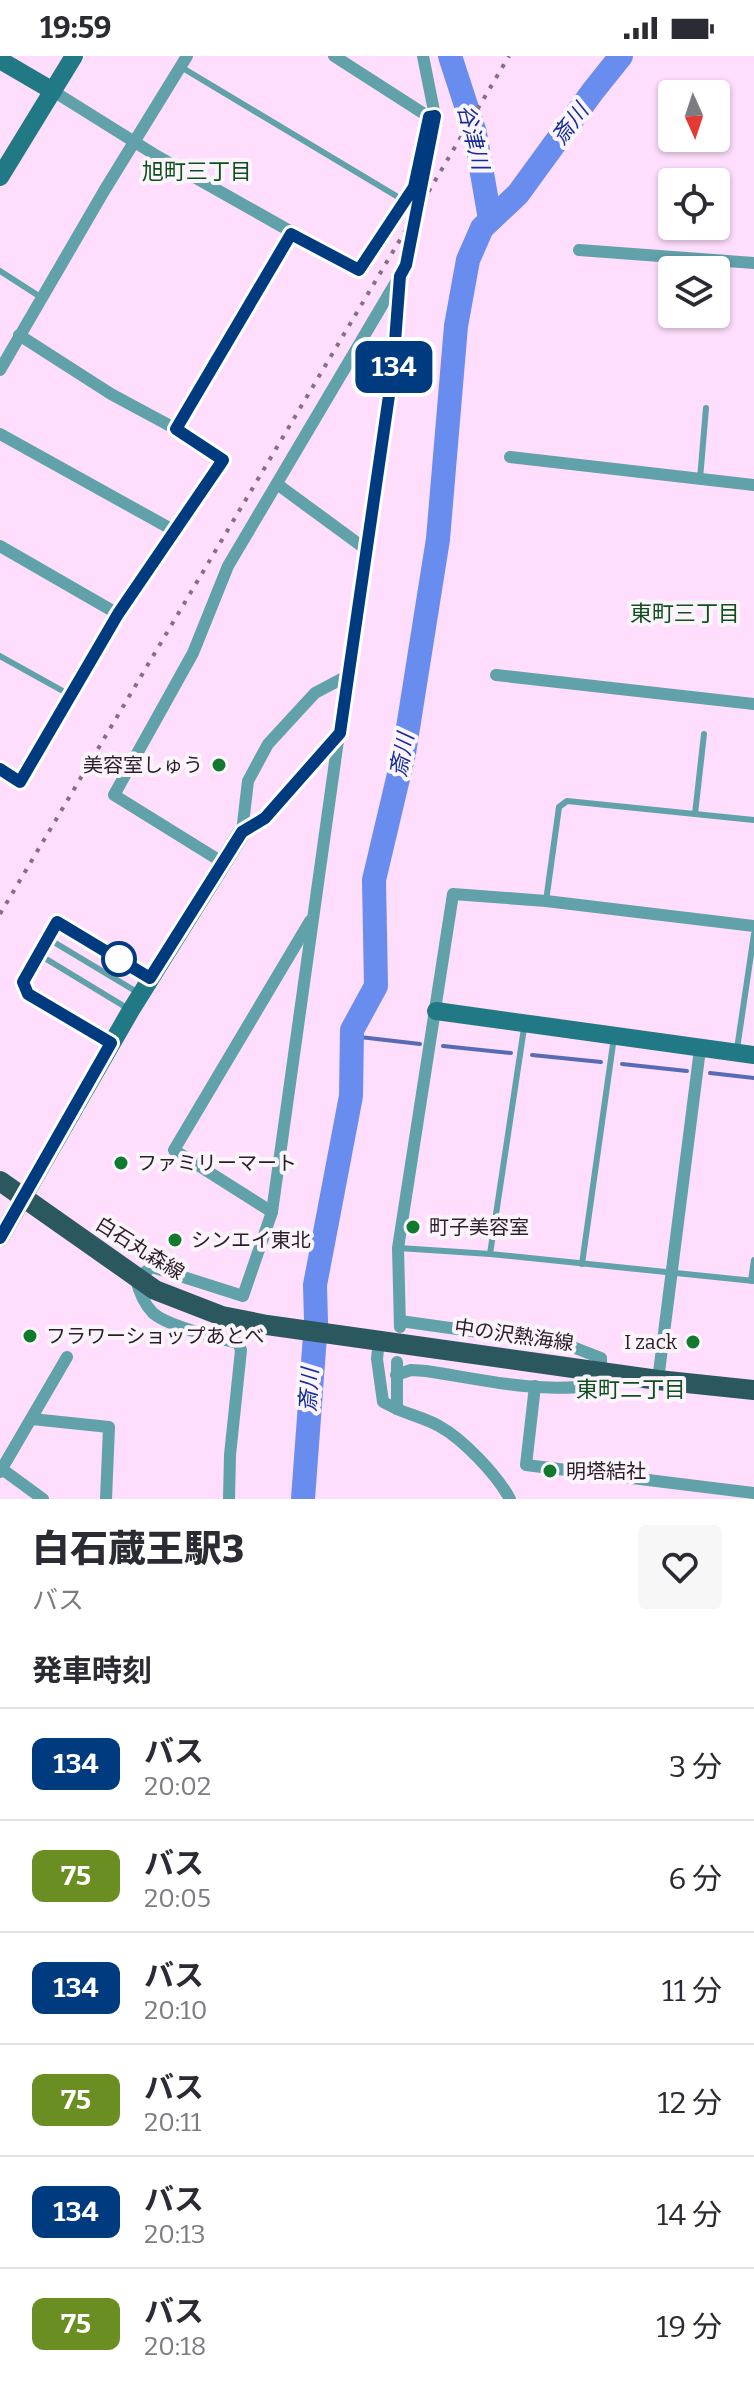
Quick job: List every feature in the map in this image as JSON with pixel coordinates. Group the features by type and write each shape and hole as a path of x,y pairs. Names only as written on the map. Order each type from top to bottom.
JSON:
{"main road":[{"name":"白石丸森線","path":"0,1181 136,1279 177,1300 222,1316 267,1325"},
{"name":"中の沢熱海線","path":"267,1325 658,1380 754,1390"}],"street":[{"path":"0,177 74,56"},
{"path":"334,56 432,116"},
{"path":"222,862 114,795 193,653 228,566 406,265 432,116 423,56"},
{"path":"0,60 291,234 359,270 414,187 432,116"},
{"path":"0,370 184,62"},
{"path":"176,429 291,234"},
{"path":"579,250 754,263"},
{"path":"229,1499 230,1455 241,1350 238,1343 206,1335 155,1315 141,1297 136,1279 152,1267 243,1296 272,1212 393,368 400,276"},
{"path":"0,769 20,782 118,614 223,460 19,335"},
{"path":"0,434 173,530"},
{"path":"510,457 754,485"},
{"path":"277,484 367,550"},
{"path":"0,546 118,614"},
{"path":"496,675 754,704"},
{"path":"242,832 248,781 268,744 315,693 347,676"},
{"path":"0,1238 111,1043 242,832 265,818 340,733"},
{"path":"397,1409 397,1369 571,1389 594,1385 601,1372 601,1358 565,1344 400,1324 398,1248 453,894 546,901 754,926"},
{"path":"272,1212 174,1150 314,915"},
{"path":"436,1011 745,1054"},
{"path":"658,1380 700,1049"},
{"path":"379,1340 377,1359 383,1402 440,1426 481,1461 502,1484 510,1499"},
{"path":"43,1499 1,1470 67,1357"},
{"path":"535,1386 526,1465 754,1493"},
{"path":"32,1419 109,1427 106,1499 114,1499"}],"lane":[{"path":"184,62 403,200"},
{"path":"0,271 42,298"},
{"path":"700,479 706,408"},
{"path":"0,656 71,695"},
{"path":"695,814 704,734"},
{"path":"546,901 559,807 567,801 754,820"},
{"path":"111,1043 28,994 23,982 57,922 141,994"},
{"path":"745,1054 754,934"},
{"path":"47,938 141,994"},
{"path":"38,954 141,994"},
{"path":"490,1254 525,1024"},
{"path":"582,1264 614,1037"},
{"path":"398,1248 490,1254 752,1281 754,1260"}],"waterway":[{"name":"谷津川","path":"450,56 475,133 490,219"},
{"name":"斎川","path":"303,1499 316,1322 315,1285 351,1096 352,1030 376,986 374,880 404,753 438,539 456,326 468,260 482,228 518,194 621,56"},
{"path":"351,1036 420,1044"},
{"path":"443,1046 511,1053"},
{"path":"532,1055 601,1062"},
{"path":"622,1064 687,1071"},
{"path":"710,1073 754,1078"}],"railway":[{"path":"0,914 509,56"}],"bus line":[{"name":"134","path":"0,769 20,782 118,614 223,460 176,429 291,234 359,270 414,187 429,117 435,116 406,265 400,276 393,368 340,733 265,818 242,832 150,978 57,922 23,982 28,994 111,1043 0,1238"}],"place":[{"name":"美容室しゅう","path":"219,765"},
{"name":"ファミリーマート","path":"121,1163"},
{"name":"町子美容室","path":"413,1227"},
{"name":"シンエイ東北","path":"175,1240"},
{"name":"フラワーショップあとべ","path":"30,1336"},
{"name":"I zack","path":"693,1342"},
{"name":"明塔結社","path":"550,1471"}],"district":[{"name":"旭町三丁目","path":"197,171"},
{"name":"東町三丁目","path":"685,613"},
{"name":"東町二丁目","path":"631,1389"}]}
